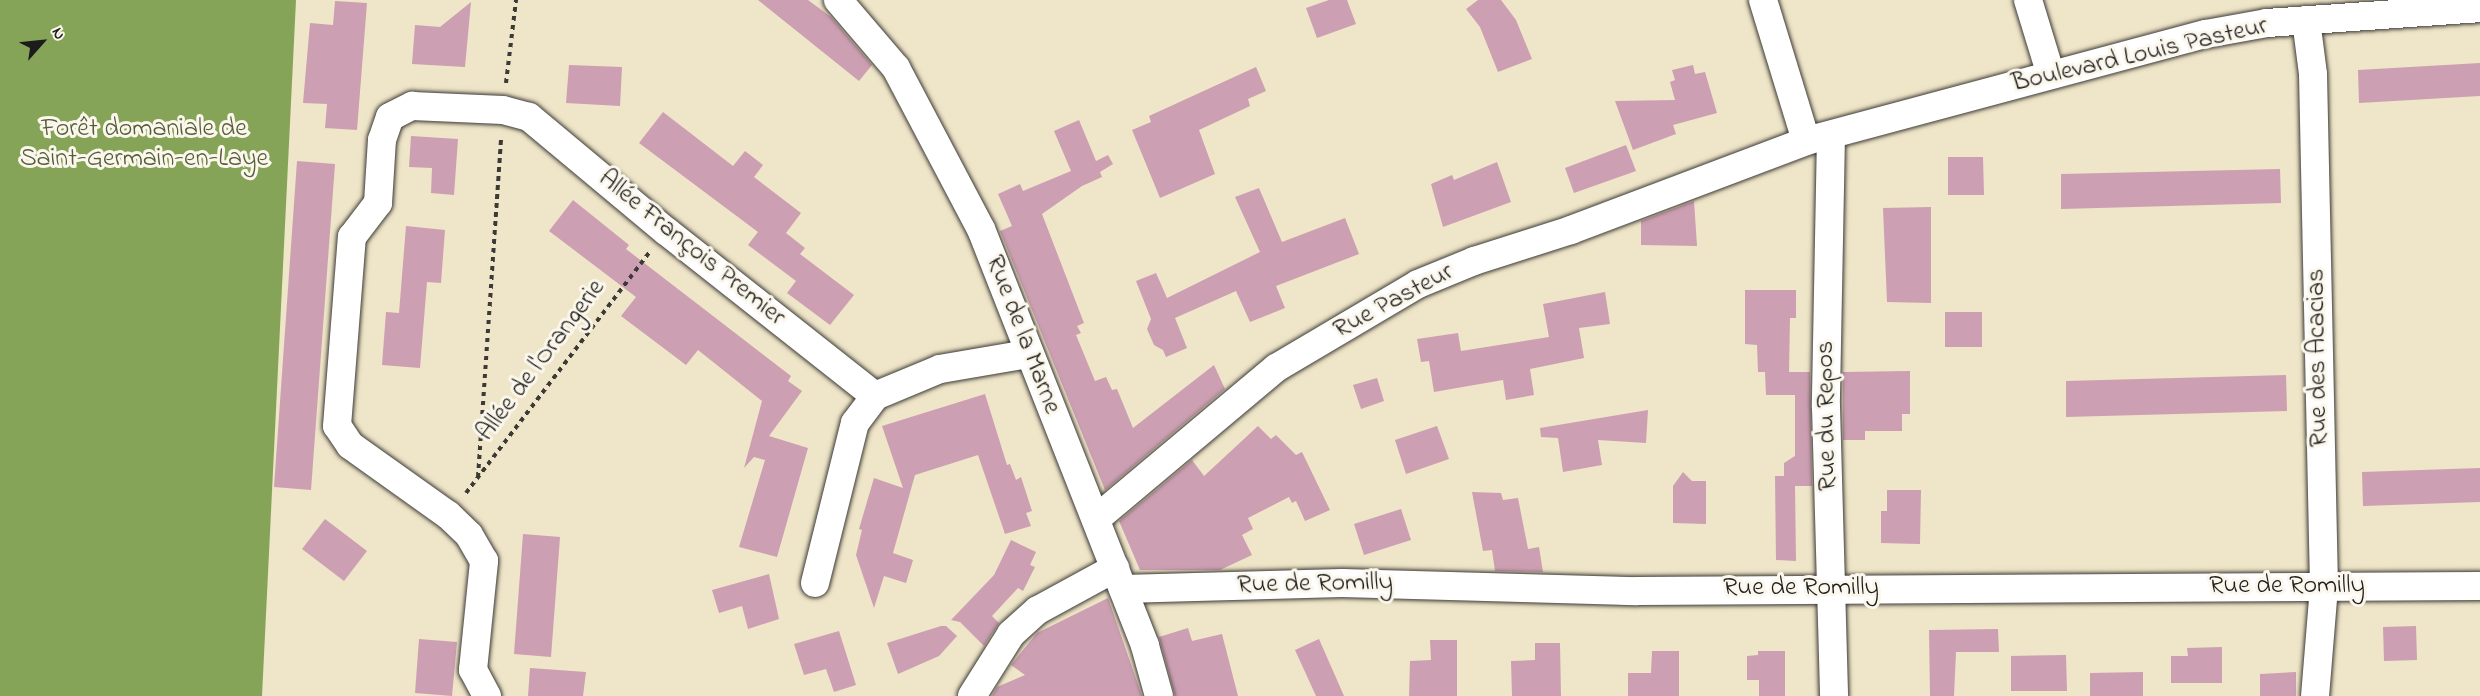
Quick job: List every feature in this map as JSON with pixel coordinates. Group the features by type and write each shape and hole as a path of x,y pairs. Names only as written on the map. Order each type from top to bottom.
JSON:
{"street":[{"name":"Rue de la Marne","path":"838,0 896,68 936,138 981,229 1028,354 1145,646 1159,696"},
{"name":"Rue du Repos","path":"1763,0 1818,138 1834,696"},
{"path":"2028,0 2051,75"},
{"name":"Boulevard Louis Pasteur","path":"1818,138 2206,34 2306,20 2480,8"},
{"name":"Rue des Acacias","path":"2306,20 2313,74 2324,587 2315,696"},
{"name":"Allée François Premier","path":"488,696 472,670 484,561 470,535 448,515 350,445 337,426 351,237 378,203 382,140 390,117 412,106 503,110 530,117 666,231 876,396"},
{"name":"Rue Pasteur","path":"1096,519 1276,368 1418,284 1687,188 1818,138"},
{"path":"815,583 855,423 876,396 940,369 1028,354"},
{"path":"972,696 1011,634 1038,610 1119,578"},
{"name":"Rue de Romilly","path":"1119,578 1637,591 1832,588 2480,586"}],"path":[{"path":"478,477 503,110 516,0"},
{"name":"Allée de l'Orangerie","path":"448,515 666,231"}],"green space":[{"name":"Forêt domaniale de Saint-Germain-en-Laye","path":"0,0 296,0 262,696 0,696"}],"building":[{"path":"758,0 808,0 831,17 872,65 859,81"},
{"path":"1329,0 1347,0 1356,24 1317,38 1306,8"},
{"path":"1478,0 1501,0 1516,20 1532,59 1498,72 1480,27 1466,9"},
{"path":"335,1 367,3 357,130 325,128 327,104 303,103 310,23 333,25"},
{"path":"471,2 465,67 412,64 415,25 440,27"},
{"path":"2480,63 2480,96 2359,103 2358,70"},
{"path":"569,65 622,67 620,106 566,103"},
{"path":"1693,65 1695,74 1705,72 1717,113 1673,125 1676,134 1633,150 1615,101 1675,100 1670,82 1675,80 1672,70"},
{"path":"1256,67 1266,91 1248,99 1250,106 1199,130 1215,174 1160,198 1132,130 1151,122 1149,116"},
{"path":"663,112 733,166 745,151 763,165 754,177 801,213 786,233 805,248 800,254 854,295 830,325 787,293 796,281 748,245 758,232 639,143"},
{"path":"1079,120 1096,161 1108,155 1113,164 1100,172 1102,177 1082,186 1042,214 1084,323 1077,326 1081,333 1076,335 1095,381 1106,377 1112,390 1117,389 1133,428 1214,365 1225,389 1105,490 1000,231 1012,226 998,194 1020,184 1023,191 1071,171 1054,131"},
{"path":"411,136 458,139 454,195 431,193 432,168 409,167"},
{"path":"1626,145 1636,171 1574,193 1565,168"},
{"path":"1948,157 1983,157 1984,195 1948,195"},
{"path":"297,161 335,164 311,490 274,487"},
{"path":"1497,162 1511,202 1443,227 1431,184 1452,175 1454,180"},
{"path":"2280,169 2281,203 2061,209 2061,174"},
{"path":"1259,188 1282,242 1345,218 1359,254 1276,286 1285,308 1250,322 1236,291 1175,318 1187,348 1166,357 1163,350 1154,345 1147,329 1151,319 1136,281 1156,273 1167,298 1260,252 1235,197"},
{"path":"573,200 629,245 626,249 791,376 788,381 802,391 769,436 808,448 777,557 739,547 765,460 754,457 744,468 762,401 698,350 686,365 621,316 636,297 549,231"},
{"path":"1694,201 1697,246 1641,245 1641,221"},
{"path":"1931,207 1931,303 1887,302 1883,208"},
{"path":"406,226 445,230 441,283 427,282 420,368 382,365 386,312 399,313"},
{"path":"1745,290 1796,290 1796,318 1790,318 1789,372 1810,372 1812,486 1795,486 1796,561 1776,560 1775,476 1784,476 1784,463 1795,456 1795,395 1766,395 1765,372 1758,372 1757,345 1745,344"},
{"path":"1605,292 1610,324 1579,328 1584,358 1530,369 1534,395 1506,400 1503,380 1434,392 1429,361 1421,362 1417,339 1458,333 1461,351 1549,337 1543,304"},
{"path":"1945,312 1982,312 1982,347 1945,347"},
{"path":"1910,371 1910,414 1902,414 1902,431 1865,431 1865,440 1843,440 1843,372"},
{"path":"2286,375 2287,411 2066,417 2066,381"},
{"path":"1377,378 1384,401 1361,409 1353,385"},
{"path":"985,394 1007,465 1010,464 1016,480 1021,477 1032,511 1026,513 1031,526 1005,534 978,455 915,475 893,553 913,560 906,583 884,576 874,608 856,555 862,530 859,529 874,478 903,488 882,426"},
{"path":"1648,410 1646,443 1598,440 1602,465 1563,472 1558,438 1541,437 1540,428"},
{"path":"1258,426 1271,439 1276,435 1296,455 1302,452 1330,510 1305,521 1296,501 1292,503 1289,497 1248,518 1253,529 1242,535 1252,555 1220,570 1140,570 1119,521 1192,460 1204,476"},
{"path":"1437,426 1449,459 1406,474 1395,440"},
{"path":"2480,468 2480,502 2363,506 2362,472"},
{"path":"1683,472 1692,481 1706,481 1706,524 1673,523 1673,486"},
{"path":"1887,490 1921,490 1920,544 1881,543 1881,511 1887,511"},
{"path":"1472,492 1501,493 1503,500 1518,498 1528,549 1539,547 1543,572 1495,571 1492,550 1483,551"},
{"path":"1401,509 1411,540 1364,555 1354,524"},
{"path":"325,519 367,551 344,581 302,549"},
{"path":"523,534 560,537 551,657 514,654"},
{"path":"1011,540 1036,552 1030,565 1035,567 1023,591 1018,588 992,616 999,623 984,646 960,622 951,620 994,575"},
{"path":"769,574 779,619 748,629 742,606 719,613 712,590"},
{"path":"1108,598 1142,696 992,696 997,687 1025,675 1011,665 1037,633"},
{"path":"946,626 957,636 939,656 898,674 887,643"},
{"path":"2416,626 2417,660 2384,661 2383,627"},
{"path":"1188,628 1192,641 1222,634 1238,696 1175,696 1159,637"},
{"path":"1998,629 1999,652 1956,652 1954,696 1930,696 1929,630"},
{"path":"839,631 856,685 834,692 826,669 804,675 794,644"},
{"path":"419,639 457,642 452,696 415,693"},
{"path":"1319,639 1344,696 1316,696 1295,650"},
{"path":"1430,640 1457,640 1457,696 1409,696 1410,661 1431,660"},
{"path":"1535,643 1560,643 1561,696 1512,696 1511,661 1535,660"},
{"path":"2222,647 2222,683 2171,683 2171,656 2188,656 2187,648"},
{"path":"1652,651 1679,651 1679,696 1628,696 1628,673 1651,673"},
{"path":"1758,651 1785,651 1785,696 1759,696 1759,680 1747,680 1747,656 1758,655"},
{"path":"2066,655 2067,691 2011,691 2011,656"},
{"path":"530,668 586,672 583,696 528,696"},
{"path":"2143,672 2143,696 2090,696 2090,673"},
{"path":"2296,672 2296,696 2260,696 2260,674"}]}
